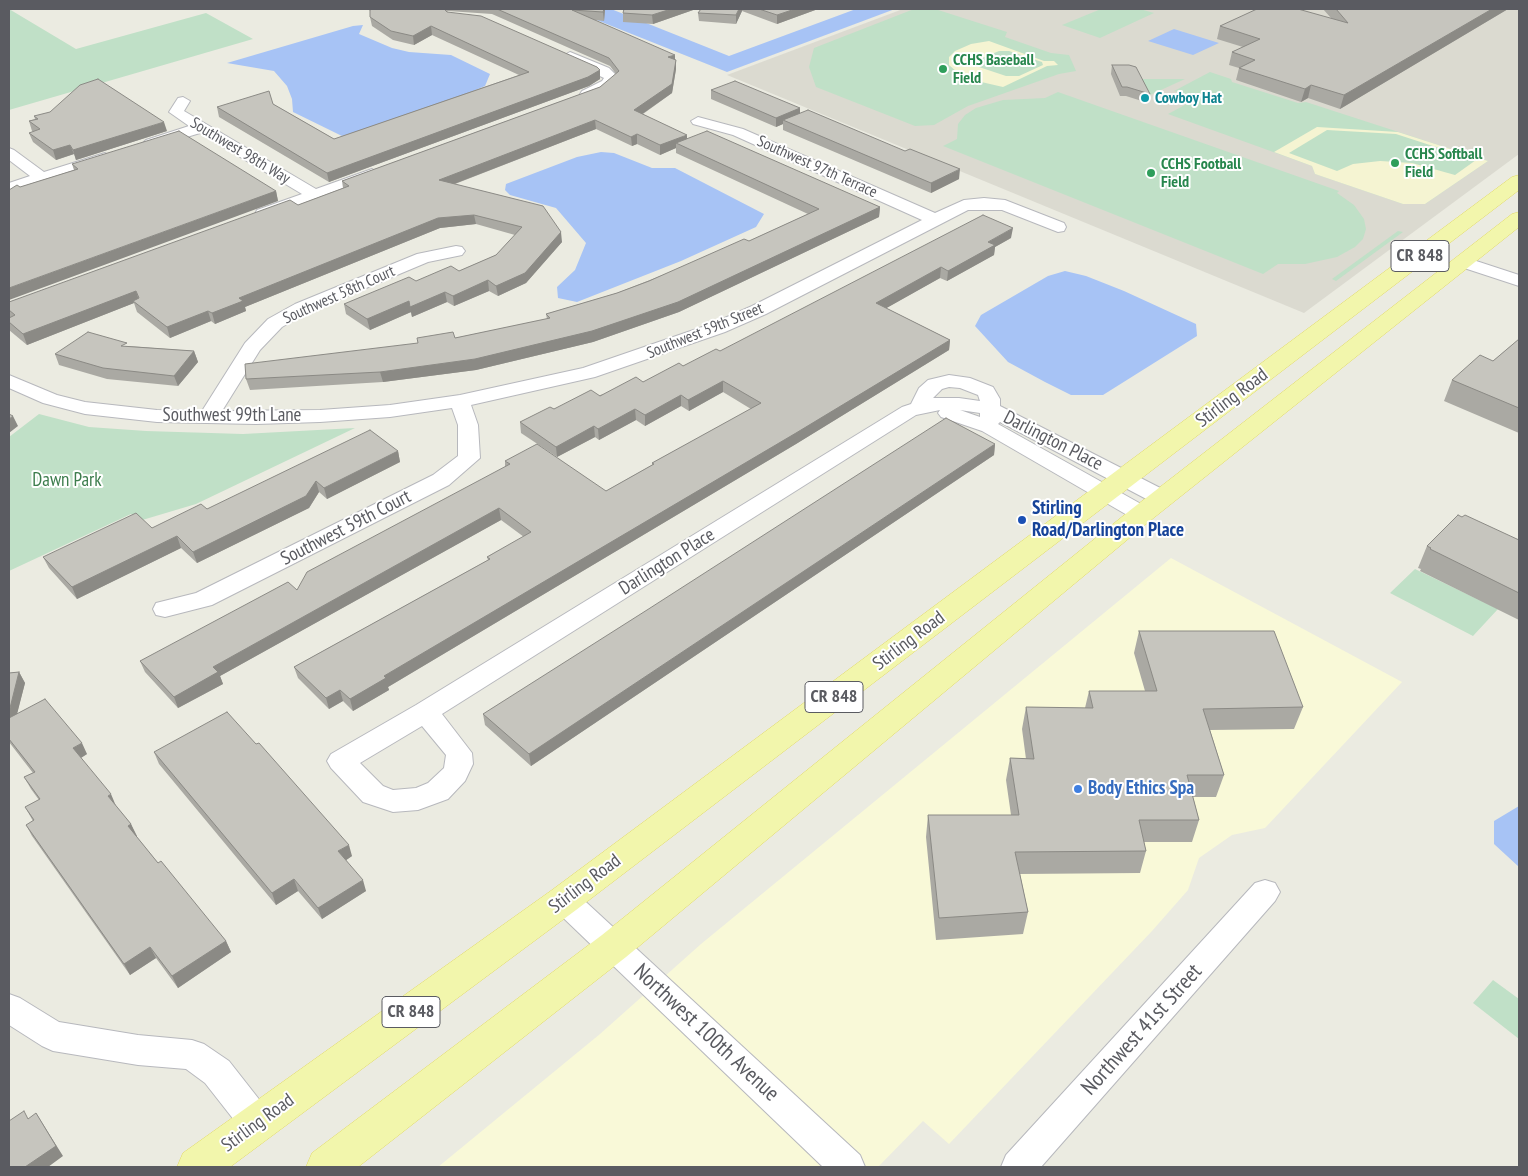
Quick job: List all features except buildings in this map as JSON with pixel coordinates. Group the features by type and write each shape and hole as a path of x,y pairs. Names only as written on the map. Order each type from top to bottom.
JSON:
{"main road":[{"name":"Stirling Road","path":"197,1167 564,900 1519,181"},
{"name":"Stirling Road","path":"326,1167 614,946 1152,506 1519,218"},
{"path":"1320,331 1356,346"}],"street":[{"path":"558,51 604,71 611,80 603,88 577,98"},
{"name":"Southwest 98th Way","path":"183,102 176,112 315,195"},
{"name":"Southwest 97th Terrace","path":"698,121 738,132 934,218"},
{"path":"134,148 200,128"},
{"path":"9,153 41,178"},
{"path":"9,188 116,154"},
{"path":"250,219 390,168"},
{"name":"Southwest 59th Street","path":"460,401 588,373 718,328 759,310 934,218 964,205 994,203 1013,207 1058,227"},
{"name":"Southwest 58th Court","path":"208,418 252,347 276,323 302,308 423,258 456,251"},
{"path":"1464,262 1519,281"},
{"name":"Southwest 99th Lane","path":"9,381 50,399 84,408 157,416 208,418 320,416 390,411 460,401"},
{"path":"914,410 926,392 935,384 949,381 963,382 986,391 990,399 990,418"},
{"name":"Southwest 59th Court","path":"166,609 204,599 441,480 469,458 468,425 460,401"},
{"name":"Darlington Place","path":"425,712 914,410 990,418 1039,433 1115,486"},
{"name":"Darlington Place","path":"990,418 1038,455 1115,486 1152,506"},
{"path":"1038,455 1035,436 1039,433"},
{"name":"Northwest 41st Street","path":"1018,1167 1266,892"},
{"name":"Northwest 100th Avenue","path":"564,900 848,1167"},
{"path":"9,1008 53,1036 138,1050 192,1055 217,1072 257,1123"}],"shaded area":[{"path":"903,9 1519,9 1519,154 1304,313 727,75"},
{"path":"1171,558 1402,682 1265,828 1232,835 1199,858 1188,890 1152,931 949,1144 923,1121 878,1167 438,1167 600,1034 701,944"}],"green space":[{"path":"9,9 76,49 206,13 253,39 9,110"},
{"name":"CCHS Baseball Field","path":"914,9 935,9 1007,32 1005,37 1051,53 1069,55 1076,71 1059,74 968,106 934,125 915,126 816,87 809,67 814,48"},
{"path":"1101,9 1140,9 1154,13 1100,38 1062,25"},
{"path":"1210,72 1231,79 1232,82 1298,103 1306,102 1488,161 1425,204 1403,204 1315,174 1312,166 1168,114 1196,99 1174,91"},
{"path":"1142,79 1185,79 1150,95"},
{"path":"1058,92 1339,191 1337,193 1354,205 1364,219 1366,229 1363,239 1355,247 1337,257 1305,264 1278,264 1263,274 943,146 957,139 958,124 965,115 976,108 1003,100 1045,98"},
{"path":"1398,231 1403,232 1336,281 1332,279"},
{"name":"Dawn Park","path":"39,414 89,427 146,431 243,434 355,428 196,504 139,521 131,514 9,571 9,437"},
{"path":"1415,569 1498,609 1473,636 1390,593"},
{"path":"1493,980 1519,999 1519,1039 1473,1003"}],"sand":[{"path":"989,41 1044,61 1054,61 1058,65 1047,66 1003,87 964,78 949,65 949,57 955,51 971,44","holes":["999,51 1009,51 1042,62 1043,65 1019,76 1006,76 976,66 975,61"]},
{"path":"1317,127 1398,132 1488,161 1425,204 1403,204 1315,174 1312,166 1274,152","holes":["1327,130 1396,134 1476,160 1455,175 1412,163 1380,161 1353,164 1337,171 1289,153"]}],"water":[{"path":"569,9 611,9 729,56 856,9 895,9 727,72"},
{"path":"363,25 359,34 392,48 409,52 451,55 490,74 485,86 420,114 342,136 293,112 292,99 287,86 274,71 227,63 353,26"},
{"path":"1174,29 1219,43 1193,55 1148,41"},
{"path":"601,152 614,153 652,168 675,168 764,214 756,227 681,261 577,302 558,298 557,287 575,270 586,243 556,208 510,195 505,190 506,184 577,157"},
{"path":"1065,271 1086,276 1124,291 1196,324 1197,336 1103,395 1071,395 1008,362 975,326 981,315 1048,276"},
{"path":"1519,806 1519,867 1494,844 1494,821"}],"place":[{"name":"CCHS Baseball Field","path":"943,69"},
{"name":"Cowboy Hat","path":"1145,98"},
{"name":"CCHS Softball Field","path":"1395,163"},
{"name":"CCHS Football Field","path":"1151,173"},
{"name":"Stirling Road/Darlington Place","path":"1022,520"},
{"name":"Body Ethics Spa","path":"1078,789"}]}
